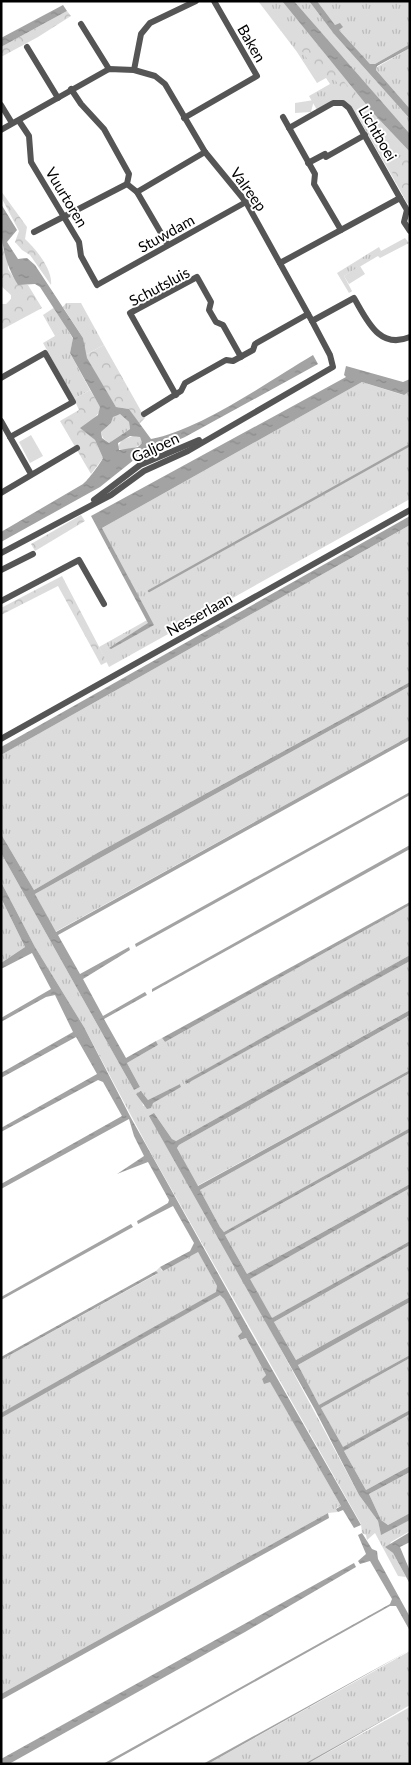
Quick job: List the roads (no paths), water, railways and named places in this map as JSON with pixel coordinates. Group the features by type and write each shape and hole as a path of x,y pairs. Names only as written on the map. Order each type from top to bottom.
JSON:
{"street":[{"path":"134,70 142,34 150,23 196,1"},
{"name":"Baken","path":"184,118 257,76 214,1"},
{"path":"1,130 12,123 20,121 71,89 109,69 81,24"},
{"path":"27,47 58,98"},
{"name":"Valreep","path":"109,69 134,70 155,76 165,84 205,152 246,202 330,355 333,367"},
{"path":"71,89 81,104 104,129 129,174 127,184"},
{"name":"Lichtboei","path":"289,128 333,103 343,103 349,108 407,210 404,222 410,231"},
{"path":"1,105 12,123"},
{"path":"282,117 315,174 314,184 341,230"},
{"name":"Vuurtoren","path":"20,121 29,136 31,162 79,242 81,256 97,285"},
{"path":"308,163 325,154 326,157 365,135"},
{"path":"137,192 205,152"},
{"path":"127,184 137,192 168,245"},
{"path":"34,232 127,184"},
{"path":"280,263 400,198"},
{"name":"Stuwdam","path":"97,285 246,202"},
{"name":"Schutsluis","path":"176,395 130,313 197,277 211,302 210,310 213,317 216,322 223,324 241,357"},
{"path":"312,321 354,298 372,328 382,337 398,342 410,337"},
{"path":"144,414 176,395 181,391 185,383 226,360 233,361 241,357 253,350 255,344 308,314"},
{"path":"1,378 45,353 73,402 10,437"},
{"name":"Galjoen","path":"1,553 82,509 140,465 219,431 333,367"},
{"path":"1,421 31,474"},
{"path":"1,493 77,448"},
{"name":"Nesserlaan","path":"1,739 410,510"},
{"path":"1,570 33,554"},
{"path":"1,601 79,560 104,604"}],"water":[{"path":"282,1 294,1 410,134 410,152 373,113"},
{"path":"309,1 317,1 335,25 340,23 343,27 339,30 370,64 375,64 410,44 410,48 377,66 376,70 410,109 410,119 334,34"},
{"path":"63,5 67,11 1,47 1,38"},
{"path":"1,204 17,230 7,242 18,259 27,258 35,265 83,338 87,358 116,407 129,409 151,439 191,426 255,391 313,355 318,364 185,437 135,459 100,487 1,542 1,532 83,484 103,458 95,440 80,428 98,415 100,407 70,353 73,338 40,287 35,284 18,285 12,275 3,246","holes":["120,414 129,422 130,429 109,443 102,438 101,432 111,423 113,417","130,436 140,437 142,443 138,447 119,450 118,443"]},
{"path":"346,366 403,382 410,379 410,391 404,395 362,382 102,528 154,625 111,649 109,648 148,623 91,516 346,377 344,375"},
{"path":"410,516 410,525 1,755 1,747"},
{"path":"410,682 410,686 35,894 56,932 410,736 410,740 58,935 80,974 129,947 130,950 83,979 103,1016 145,992 147,995 104,1019 126,1058 156,1041 158,1045 127,1063 140,1087 134,1090 1,853 1,834 34,890 99,852"},
{"path":"410,792 410,795 136,947 135,944"},
{"path":"410,845 410,849 152,992 152,989"},
{"path":"1,882 35,947 84,1027 131,1118 361,1525 354,1528 343,1510 338,1512 336,1509 341,1506 270,1382 264,1384 262,1379 266,1375 246,1338 240,1340 238,1336 242,1332 220,1295 1,1418 1,1413 216,1292 217,1286 198,1252 163,1271 160,1267 190,1251 194,1243 173,1206 138,1224 137,1221 168,1203 169,1200 148,1162 117,1174 144,1156 134,1136 129,1119 1,1189 1,1184 122,1116 103,1082 98,1080 1,1132 1,1128 97,1074 76,1037 1,1078 1,1073 73,1032 55,995 46,997 1,1022 1,1018 51,989 32,953 1,969 1,963 25,947 1,898"},
{"path":"410,902 410,905 165,1042 162,1038"},
{"path":"410,955 410,961 186,1084 185,1081"},
{"path":"410,1010 410,1015 179,1145 177,1148 198,1186 410,1070 410,1073 200,1190 224,1232 410,1128 410,1132 225,1235 247,1274 410,1184 410,1188 250,1279 272,1318 410,1241 410,1245 274,1322 296,1360 410,1297 410,1302 298,1365 319,1405 410,1355 410,1358 321,1408 343,1447 410,1410 410,1414 344,1451 366,1490 410,1466 410,1472 369,1494 381,1520 388,1525 410,1513 410,1520 381,1535 378,1521 359,1495 314,1408 149,1116 154,1113 172,1139 176,1141"},
{"path":"180,1084 181,1087 153,1103 151,1108 147,1109 136,1094 141,1091 148,1100"},
{"path":"131,1224 133,1227 1,1300 1,1297"},
{"path":"156,1271 158,1273 1,1360 1,1357"},
{"path":"328,1513 329,1518 1,1700 1,1694"},
{"path":"410,1532 410,1542 400,1547 410,1571 410,1584 393,1553 385,1547"},
{"path":"362,1533 372,1549 377,1551 378,1559 410,1617 410,1631 396,1606 390,1606 108,1764 103,1764 390,1604 392,1599 370,1561 360,1564 358,1561 366,1554 358,1535"},
{"path":"354,1563 356,1567 245,1632 9,1764 1,1764 1,1759"},
{"path":"410,1650 208,1764 203,1764"},
{"path":"410,1705 307,1764 304,1764"}],"waterway":[{"path":"149,591 410,445"}]}
